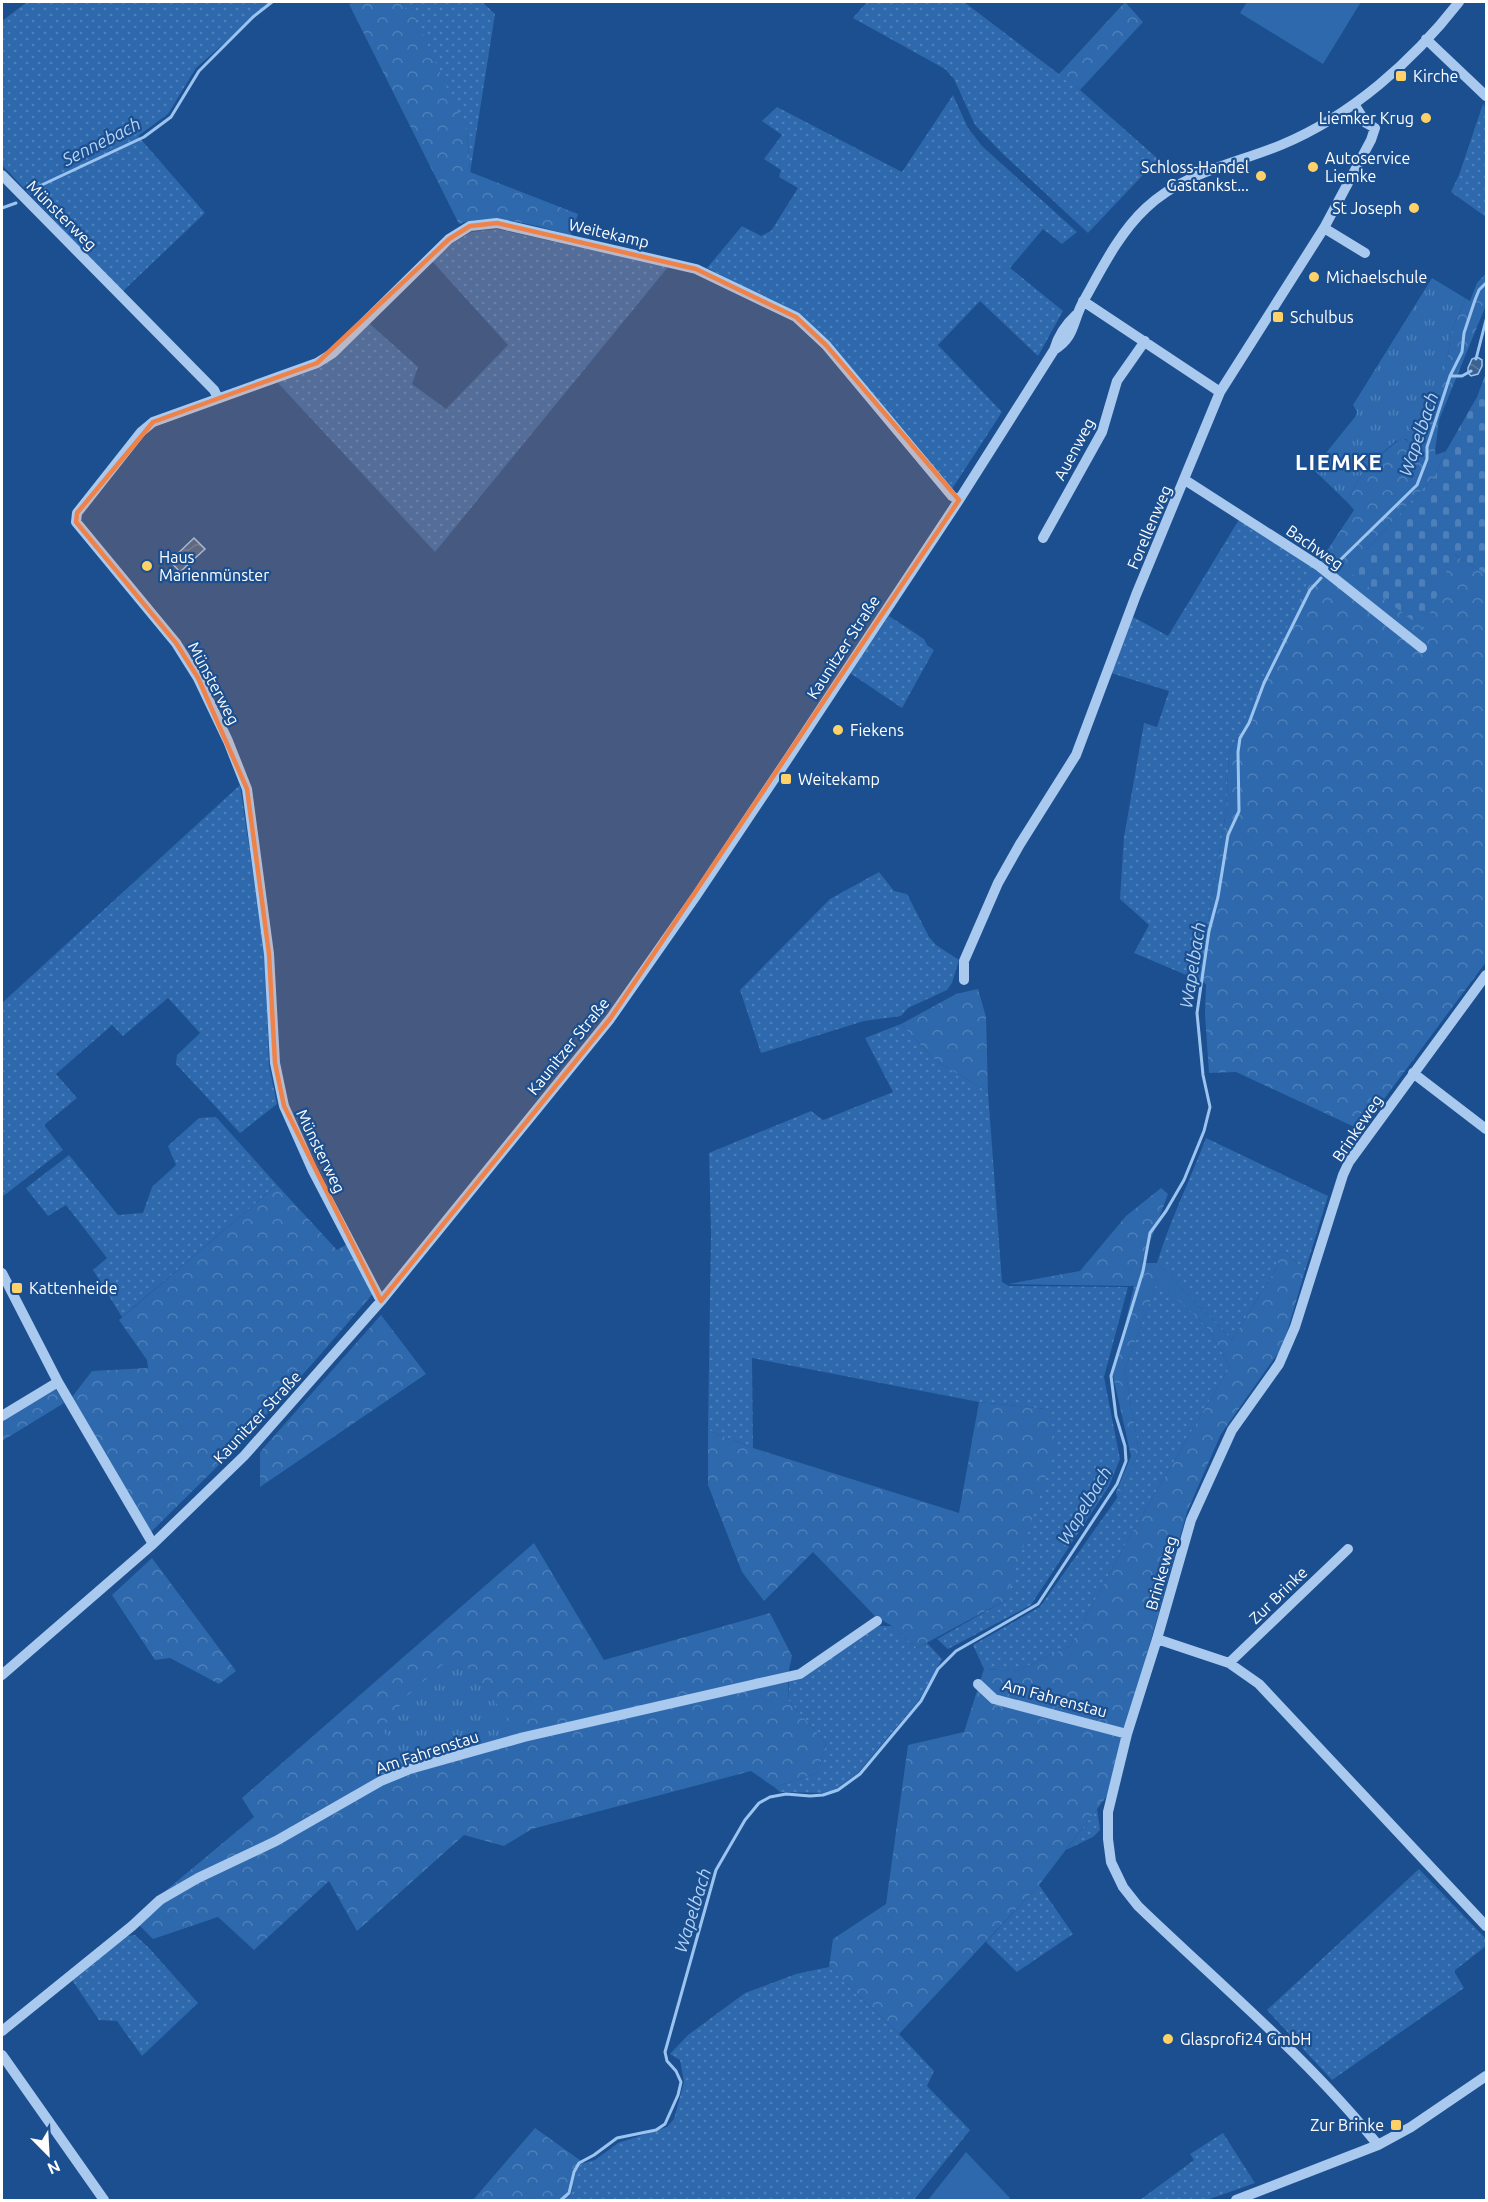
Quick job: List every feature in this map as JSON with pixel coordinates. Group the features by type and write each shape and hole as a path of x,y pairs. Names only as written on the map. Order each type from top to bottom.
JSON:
{"street":[{"name":"Kaunitzer Straße","path":"2,1675 153,1544 244,1456 381,1301 610,1019 696,896 959,500 1054,350 1057,339 1067,323 1076,315 1126,230 1146,208 1173,187 1197,175 1281,145 1317,127 1354,104 1389,76 1460,2"},
{"path":"1426,39 1486,96"},
{"name":"Forellenweg","path":"964,980 964,961 999,883 1020,844 1076,754 1136,595 1220,392 1324,228 1371,140 1375,128 1366,123 1354,104"},
{"name":"Münsterweg","path":"2,175 214,390 218,398 153,422 141,432 77,513 76,522 176,643 198,678 228,741 247,789 269,954 274,1063 284,1107 313,1171 381,1301"},
{"name":"Weitekamp","path":"218,398 317,363 333,353 449,239 470,226 497,223 696,269 796,317 826,345 952,496 959,500"},
{"path":"1324,228 1365,253"},
{"path":"1083,301 1220,392"},
{"name":"Auenweg","path":"1043,538 1102,432 1117,381 1145,341"},
{"name":"Bachweg","path":"1185,480 1319,566 1422,648"},
{"name":"Brinkeweg","path":"1378,2145 1319,2078 1146,1913 1124,1887 1111,1862 1108,1812 1127,1734 1158,1639 1191,1520 1232,1430 1279,1364 1294,1327 1343,1175 1349,1162 1486,975"},
{"path":"1413,1073 1486,1129"},
{"path":"2,1273 58,1382 153,1544"},
{"path":"2,1416 58,1382"},
{"name":"Zur Brinke","path":"1229,1663 1348,1549"},
{"name":"Am Fahrenstau","path":"2,2031 132,1926 160,1900 198,1878 276,1841 381,1780 410,1769 524,1737 800,1674 877,1621"},
{"path":"1158,1639 1229,1663 1259,1684 1486,1926"},
{"name":"Am Fahrenstau","path":"978,1684 994,1699 1127,1734"},
{"path":"2,2055 104,2200"},
{"path":"1236,2200 1378,2145 1411,2127 1486,2076"}],"highlighted area":[{"path":"497,223 696,269 796,317 826,345 959,500 610,1019 381,1301 284,1106 275,1063 269,954 247,789 198,678 176,643 76,522 77,513 153,422 317,363 449,239 470,226"}],"green space":[{"path":"27,2 271,2 196,68 168,114 138,136 205,213 122,292 2,165 2,21"},
{"path":"398,2 415,17 467,132 470,172 578,214 571,235 529,224 501,220 487,219 459,224 349,4"},
{"path":"399,2 482,2 495,14 470,173 467,132"},
{"path":"867,2 964,2 1080,90 1158,159 1088,233 975,125 954,79 945,69 853,18"},
{"path":"1125,2 1143,22 1080,90 1058,75"},
{"path":"1247,2 1361,2 1323,64 1240,13"},
{"path":"953,95 968,128 982,146 1077,232 1062,244 1043,229 1010,268 1063,311 1038,356 980,301 938,345 1002,412 952,489 797,314 707,268 742,226 761,236 771,231 798,188 779,177 781,170 764,159 782,135 762,121 777,107 902,172"},
{"path":"1483,104 1486,109 1486,217 1451,192"},
{"path":"497,229 668,267 435,552 278,383 370,324 418,367 412,384 446,409 508,345 432,261 455,241 472,232"},
{"path":"1486,273 1486,305 1439,420 1436,455 1446,451 1435,476 1367,549 1453,554 1486,574 1486,962 1361,1130 1236,1072 1209,1073 1205,1015 1206,984 1198,980 1226,812 1229,755 1312,573 1354,510 1347,502 1365,468 1401,438 1411,442 1422,442 1425,418 1433,405 1448,356 1451,333 1465,298 1470,301 1477,283"},
{"path":"1432,278 1465,298 1451,333 1448,356 1437,397 1425,418 1422,442 1414,446 1406,439 1396,441 1365,468 1347,502 1313,469 1355,417 1357,412 1353,405"},
{"path":"1486,373 1486,574 1453,554 1424,629 1349,572 1367,549 1435,476 1446,451 1477,397"},
{"path":"1240,518 1315,568 1229,755 1226,812 1198,980 1134,953 1149,925 1120,899 1124,837 1144,723 1157,727 1169,691 1111,673 1133,617 1168,636"},
{"path":"889,616 924,639 927,645 934,650 902,708 850,673"},
{"path":"240,785 265,954 269,1065 277,1104 240,1133 176,1064 177,1055 200,1033 168,998 123,1036 112,1025 56,1074 77,1098 44,1125 63,1150 2,1197 2,1003"},
{"path":"879,872 894,891 907,894 929,937 936,945 959,960 952,983 947,990 908,1008 901,1016 864,1021 761,1053 740,990 830,899"},
{"path":"978,989 986,1017 988,1092 936,1061 901,1024 956,994"},
{"path":"901,1024 936,1061 988,1092 1002,1282 1009,1286 1128,1287 1104,1377 1120,1459 1109,1486 1031,1605 948,1649 937,1639 1006,1600 1046,1409 979,1402 752,1358 753,1448 708,1430 711,1232 709,1153 811,1111 823,1120 893,1092 865,1038"},
{"path":"216,1117 277,1185 122,1317 93,1270 107,1258 66,1205 48,1216 26,1188 69,1155 118,1215 143,1213 152,1187 176,1165 168,1146 199,1118"},
{"path":"1206,1138 1328,1196 1305,1271 1285,1251 1275,1256 1279,1264 1232,1340 1157,1263"},
{"path":"277,1185 337,1250 352,1241 378,1288 237,1447 151,1532 72,1397 92,1371 148,1368 147,1360 119,1320"},
{"path":"1161,1188 1168,1194 1142,1263 1157,1263 1232,1340 1279,1264 1274,1256 1285,1251 1305,1271 1283,1346 1221,1434 1187,1512 1107,1796 1039,1885 899,2034 829,1967 833,1939 886,1904 908,1745 964,1732 984,1669 1017,1671 1070,1646 1131,1534 1230,1366 1206,1326 1158,1280 1125,1369 1139,1452 1117,1498 1116,1492 1131,1456 1113,1376 1134,1286 1008,1284 1080,1271 1126,1216"},
{"path":"1158,1279 1206,1326 1230,1366 1131,1534 1070,1646 1017,1671 984,1669 973,1645 1040,1607 1117,1498 1139,1452 1125,1369"},
{"path":"381,1315 426,1374 260,1487 260,1452"},
{"path":"55,1388 64,1403 2,1441 2,1420"},
{"path":"979,1402 1046,1409 1055,1448 1006,1600 917,1648 892,1626 875,1616 813,1552 764,1601 742,1572 708,1485 708,1430 753,1448 959,1513"},
{"path":"534,1543 604,1660 770,1613 792,1656 788,1674 789,1701 826,1743 818,1773 774,1787 751,1771 532,1829 504,1846 464,1835 357,1931 329,1881 254,1950 218,1917 153,1939 138,1924 164,1892 254,1817 242,1798"},
{"path":"152,1558 236,1671 219,1684 170,1658 155,1660 112,1595"},
{"path":"879,1626 892,1626 917,1648 927,1643 942,1659 919,1700 858,1773 836,1789 823,1793 780,1792 774,1787 818,1773 826,1743 789,1701 789,1680 801,1676"},
{"path":"456,1653 522,1736 409,1767 382,1729 409,1694"},
{"path":"1097,1809 1100,1830 1093,1837 1066,1850"},
{"path":"1419,1869 1486,1939 1486,1946 1454,1971 1464,1988 1332,2080 1267,2010"},
{"path":"1039,1885 1073,1934 1017,1972 986,1942"},
{"path":"135,1935 198,2003 142,2056 117,2021 99,2020 72,1980 126,1936"},
{"path":"829,1967 934,2071 927,2086 970,2130 914,2200 566,2200 571,2194 577,2172 584,2163 595,2160 618,2143 667,2127 674,2119 684,2082 680,2060 670,2054 688,2035 745,1993 796,1974"},
{"path":"535,2128 584,2163 566,2200 473,2200"},
{"path":"1223,2133 1255,2183 1207,2200 1140,2200 1194,2160 1190,2154"},
{"path":"966,2152 1010,2198 1009,2200 928,2200"}],"water":[{"path":"1477,357 1482,360 1482,366 1478,374 1471,376 1468,368 1472,359"},
{"path":"194,538 205,549 180,572 170,561"}],"waterway":[{"name":"Sennebach","path":"31,190 144,137 171,117 199,71 253,17 272,2"},
{"name":"Sennebach","path":"2,208 16,203"},
{"name":"Wapelbach","path":"1332,568 1417,485 1427,459 1427,447 1450,376 1462,352 1464,333 1475,300 1479,290 1486,283"},
{"path":"1476,359 1486,320"},
{"path":"1450,376 1462,376 1471,371"},
{"name":"Wapelbach","path":"561,2200 569,2193 574,2172 579,2163 617,2138 656,2130 665,2124 678,2095 681,2082 676,2071 667,2061 665,2052 716,1870 745,1820 759,1803 770,1797 786,1794 823,1795 838,1790 860,1774 921,1701 938,1669 956,1651 1038,1604 1117,1484 1126,1461 1125,1446 1116,1416 1111,1376 1143,1271 1150,1233 1184,1180 1204,1131 1210,1107 1203,1075 1197,1013 1209,931 1218,897 1228,835 1239,811 1238,752 1240,738 1249,723 1264,683 1310,590 1321,578"}],"place":[{"name":"Kirche","path":"1401,76"},
{"name":"Liemker Krug","path":"1426,118"},
{"name":"Autoservice Liemke","path":"1313,167"},
{"name":"Schloss-Handel Gastankst...","path":"1261,176"},
{"name":"St Joseph","path":"1414,208"},
{"name":"Michaelschule","path":"1314,277"},
{"name":"Schulbus","path":"1278,317"},
{"name":"Haus Marienmünster","path":"147,566"},
{"name":"Fiekens","path":"838,730"},
{"name":"Weitekamp","path":"786,779"},
{"name":"Kattenheide","path":"17,1288"},
{"name":"Glasprofi24 GmbH","path":"1168,2039"},
{"name":"Zur Brinke","path":"1396,2125"}],"district":[{"name":"LIEMKE","path":"1339,461"}]}
